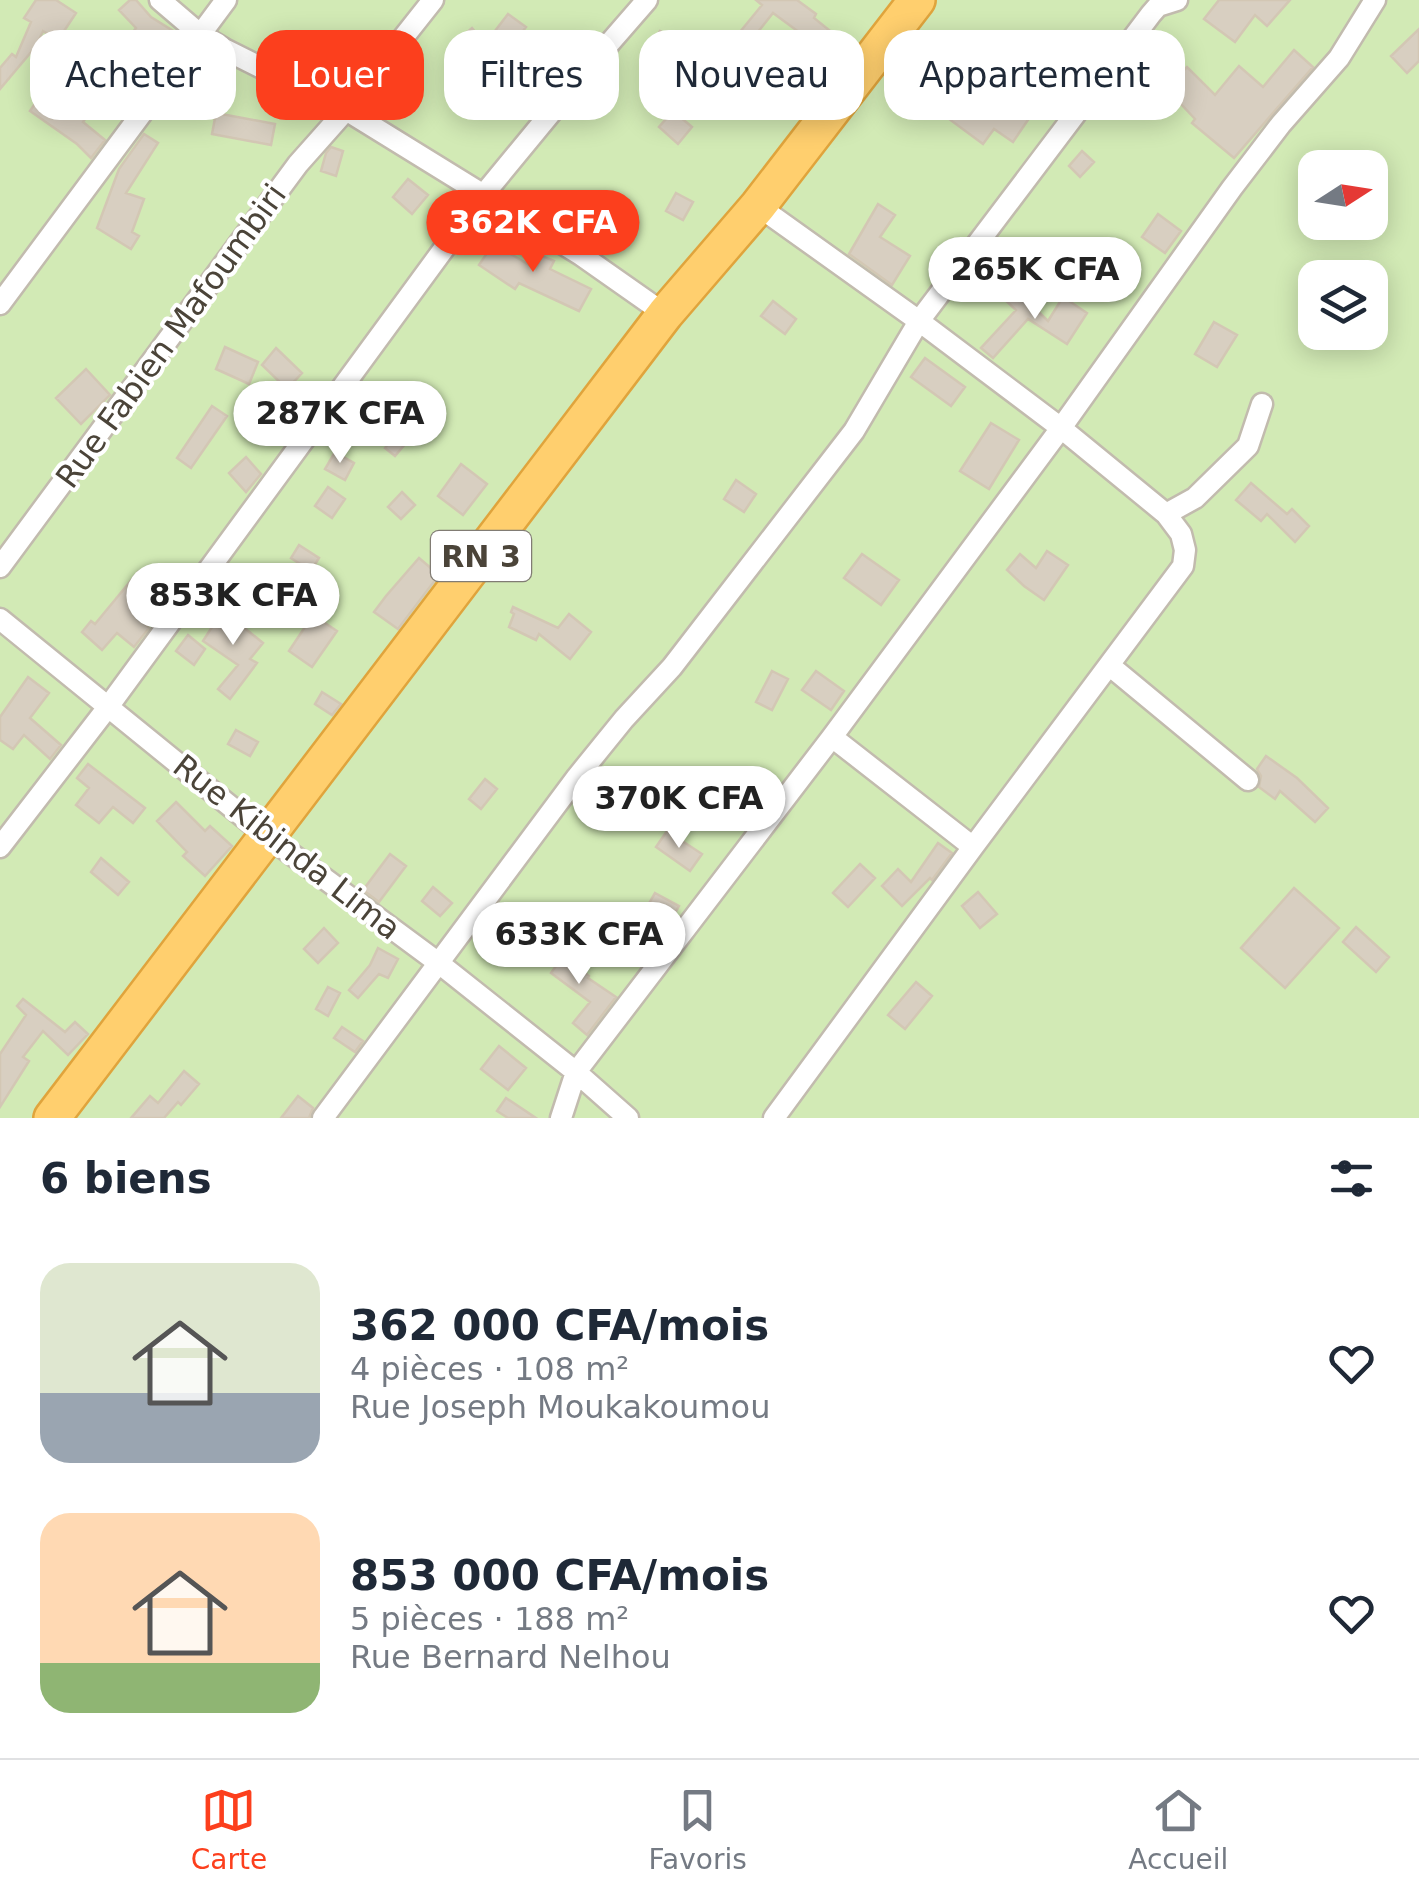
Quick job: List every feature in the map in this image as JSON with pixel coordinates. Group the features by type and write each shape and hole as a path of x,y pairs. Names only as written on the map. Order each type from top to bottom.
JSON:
{"highway":[{"name":"RN 3","path":"52,1118 665,314 758,206 918,0"}],"street":[{"path":"160,0 195,30"},
{"path":"205,30 226,0"},
{"name":"Rue Fabien Mafoumbiri","path":"409,30 432,0"},
{"path":"0,847 108,707 484,194 647,0"},
{"path":"323,1118 577,777 672,667 854,431 920,321 1155,9 1178,0"},
{"path":"561,1118 576,1072 832,737 1232,188 1339,58 1375,0"},
{"path":"0,304 137,120"},
{"name":"Rue Fabien Mafoumbiri","path":"0,567 298,164 337,120"},
{"path":"362,120 581,255 665,314"},
{"path":"758,206 920,321 1060,428 1166,514 1180,534 1185,550 1183,566 774,1118"},
{"path":"1166,514 1195,498 1248,446 1262,404"},
{"name":"Rue Kibinda Lima","path":"0,619 267,836 440,964 628,1118"},
{"path":"1109,665 1248,780"},
{"path":"832,737 973,847"}],"green space":[{"path":"0,0 1419,0 1419,1118 0,1118"}],"building":[{"path":"36,0 56,0 76,13 65,30 30,30 30,53 0,89 0,68 12,54 16,57 31,22 24,18"},
{"path":"130,0 136,0 151,17 172,30 134,30 119,10"},
{"path":"756,0 797,0 829,30 796,30 773,13 760,30 742,30 762,5"},
{"path":"1219,0 1290,0 1267,26 1255,15 1235,42 1204,19"},
{"path":"508,14 526,27 524,30 496,30"},
{"path":"1419,29 1419,61 1407,73 1391,56"},
{"path":"1294,50 1313,67 1234,158 1192,123 1195,119 1185,108 1187,67 1215,95 1239,66 1263,87"},
{"path":"236,117 275,124 271,145 212,134 215,120 236,120"},
{"path":"43,120 84,120 105,140 91,158"},
{"path":"665,120 684,120 692,127 678,144 659,127"},
{"path":"950,120 1028,120 1013,142 994,129 983,144"},
{"path":"144,134 158,143 126,193 144,199 132,232 139,236 131,249 97,228 119,169"},
{"path":"331,147 343,151 336,176 321,171"},
{"path":"1082,151 1094,162 1080,177 1069,166"},
{"path":"408,179 428,195 412,214 393,197"},
{"path":"555,192 570,204 557,219 542,207"},
{"path":"676,193 693,202 683,220 666,211"},
{"path":"609,202 624,212 613,227 599,217"},
{"path":"878,204 895,215 880,237 910,256 892,285 849,254"},
{"path":"1158,214 1181,231 1165,253 1142,237"},
{"path":"500,234 515,245 509,253 536,269 542,256 554,261 550,269 591,289 579,311 519,283 515,289 479,265"},
{"path":"1013,287 1048,321 1063,297 1087,313 1067,344 1028,319 993,358 981,348 1016,310 1003,298"},
{"path":"773,301 796,319 785,334 761,316"},
{"path":"1214,322 1237,335 1217,367 1195,354"},
{"path":"225,347 258,362 249,384 216,369"},
{"path":"276,348 302,373 287,389 262,365"},
{"path":"925,358 965,387 951,406 911,377"},
{"path":"86,369 110,395 81,424 56,398"},
{"path":"212,406 227,416 191,468 177,458"},
{"path":"991,423 1019,440 989,489 960,471"},
{"path":"401,428 411,437 395,456 385,448"},
{"path":"335,452 354,463 345,480 325,469"},
{"path":"246,457 261,474 246,492 229,473"},
{"path":"461,464 487,484 463,515 438,496"},
{"path":"736,480 756,494 744,512 724,499"},
{"path":"1251,483 1287,514 1292,509 1309,526 1295,542 1267,514 1261,521 1236,500"},
{"path":"328,487 345,499 332,518 315,506"},
{"path":"402,492 415,505 401,519 388,507"},
{"path":"299,545 319,558 311,571 291,558"},
{"path":"1047,551 1068,565 1044,600 1007,570 1020,554 1036,568"},
{"path":"862,554 899,580 881,605 844,578"},
{"path":"419,558 439,575 398,629 374,612"},
{"path":"138,572 167,597 145,624 149,628 134,647 117,633 102,650 82,632 91,621 95,624"},
{"path":"215,604 263,643 250,659 257,663 230,699 218,689 238,665 203,641 216,621 207,615"},
{"path":"513,607 558,628 569,614 591,632 570,659 539,634 536,640 509,627"},
{"path":"313,615 337,631 312,667 289,651"},
{"path":"188,635 205,649 194,665 176,651"},
{"path":"772,671 788,679 772,710 756,702"},
{"path":"816,671 844,691 831,710 802,690"},
{"path":"28,677 49,693 30,718 61,745 50,759 24,735 13,749 0,740 0,717"},
{"path":"322,692 341,704 332,715 315,704"},
{"path":"236,730 258,742 250,756 228,744"},
{"path":"1266,756 1297,778 1328,808 1315,822 1280,791 1275,799 1259,787 1261,776 1257,769"},
{"path":"88,764 145,808 133,823 113,807 99,823 76,805 89,788 77,778"},
{"path":"485,779 497,789 481,809 469,799"},
{"path":"176,802 205,831 210,826 232,846 205,876 183,856 187,852 157,821"},
{"path":"667,831 702,854 690,871 656,847"},
{"path":"938,843 952,853 932,880 902,906 882,886 898,869 911,882"},
{"path":"390,854 406,866 379,902 363,890"},
{"path":"101,858 129,882 118,895 91,872"},
{"path":"860,864 875,878 848,907 833,893"},
{"path":"433,887 452,903 440,916 422,901"},
{"path":"1294,888 1339,928 1285,988 1241,948"},
{"path":"978,892 997,914 980,928 962,906"},
{"path":"655,893 679,906 671,920 647,907"},
{"path":"557,915 584,923 580,942 552,935"},
{"path":"1356,927 1389,957 1376,972 1343,942"},
{"path":"324,928 338,943 318,963 304,949"},
{"path":"543,940 616,997 587,1035 573,1023 590,1002 551,973 556,966 535,950"},
{"path":"378,948 398,959 388,978 379,974 358,998 349,990 370,965"},
{"path":"916,982 932,996 905,1029 888,1015"},
{"path":"328,987 340,993 328,1016 316,1009"},
{"path":"23,999 65,1032 75,1022 88,1034 68,1055 43,1031 23,1057 29,1061 0,1107 0,1054 26,1015 17,1006"},
{"path":"342,1027 363,1041 355,1052 334,1038"},
{"path":"499,1046 526,1068 508,1090 481,1069"},
{"path":"184,1071 199,1084 181,1105 178,1102 164,1118 131,1118 150,1096 158,1103"},
{"path":"298,1096 313,1108 309,1118 281,1118"},
{"path":"506,1098 536,1118 508,1118 497,1111"}]}
